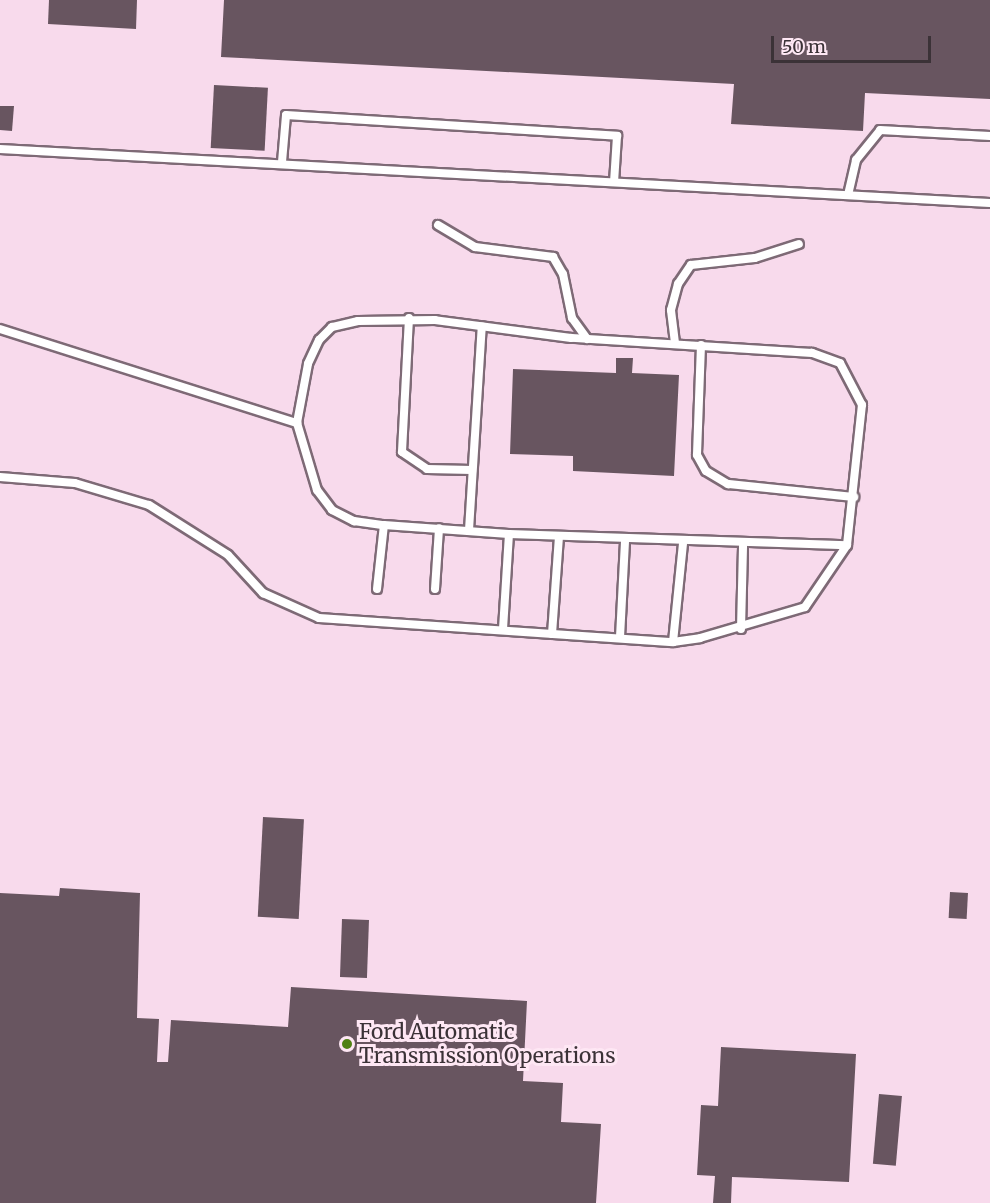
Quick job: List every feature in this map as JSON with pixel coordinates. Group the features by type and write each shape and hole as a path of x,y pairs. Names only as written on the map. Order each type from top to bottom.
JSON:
{"lane":[{"path":"282,162 286,115 617,136 614,182"},
{"path":"848,195 856,160 880,129 990,136"},
{"path":"0,149 282,162 990,203"},
{"path":"438,225 474,247 553,257 563,274 573,318 586,339"},
{"path":"675,343 671,310 678,284 691,265 754,258 799,244"},
{"path":"409,318 402,452 427,469 472,470"},
{"path":"0,477 75,483 149,506 228,555 263,593 300,613 552,634 673,642 741,629 805,607 847,545 862,405 840,363 812,354 675,343 586,339 409,318 358,321 332,327 319,340 308,364 297,423 317,490 333,510 384,525 509,534 683,544 847,545"},
{"path":"469,530 482,326"},
{"path":"0,329 297,423"},
{"path":"701,345 697,455 706,471 728,484 854,496"},
{"path":"377,589 384,525"},
{"path":"435,589 439,528"},
{"path":"503,629 509,534"},
{"path":"552,634 559,536"},
{"path":"620,637 625,540"},
{"path":"673,642 683,544"},
{"path":"741,629 743,545"}],"shaded area":[{"path":"0,0 990,0 990,1203 0,1203"}],"building":[{"path":"49,0 137,0 136,29 48,24"},
{"path":"224,0 990,0 990,99 865,93 863,131 731,124 734,84 221,57"},
{"path":"214,85 268,88 265,151 211,148"},
{"path":"0,106 14,106 12,131 0,130"},
{"path":"616,358 633,358 632,373 679,375 674,476 573,471 573,456 510,454 513,369 616,373"},
{"path":"263,817 304,819 299,919 258,917"},
{"name":"Ford Automatic Transmission Operations","path":"60,888 140,893 137,1018 159,1019 157,1062 168,1062 171,1020 288,1027 291,987 527,1001 523,1081 563,1083 561,1122 601,1124 596,1203 0,1203 0,893 59,896"},
{"path":"950,892 968,893 967,919 949,918"},
{"path":"342,919 369,920 367,978 340,977"},
{"path":"721,1047 856,1054 849,1182 732,1177 731,1203 713,1203 715,1176 697,1175 701,1105 718,1106"},
{"path":"879,1094 902,1096 896,1166 873,1164"}],"place":[{"name":"Ford Automatic Transmission Operations","path":"347,1044"}]}
